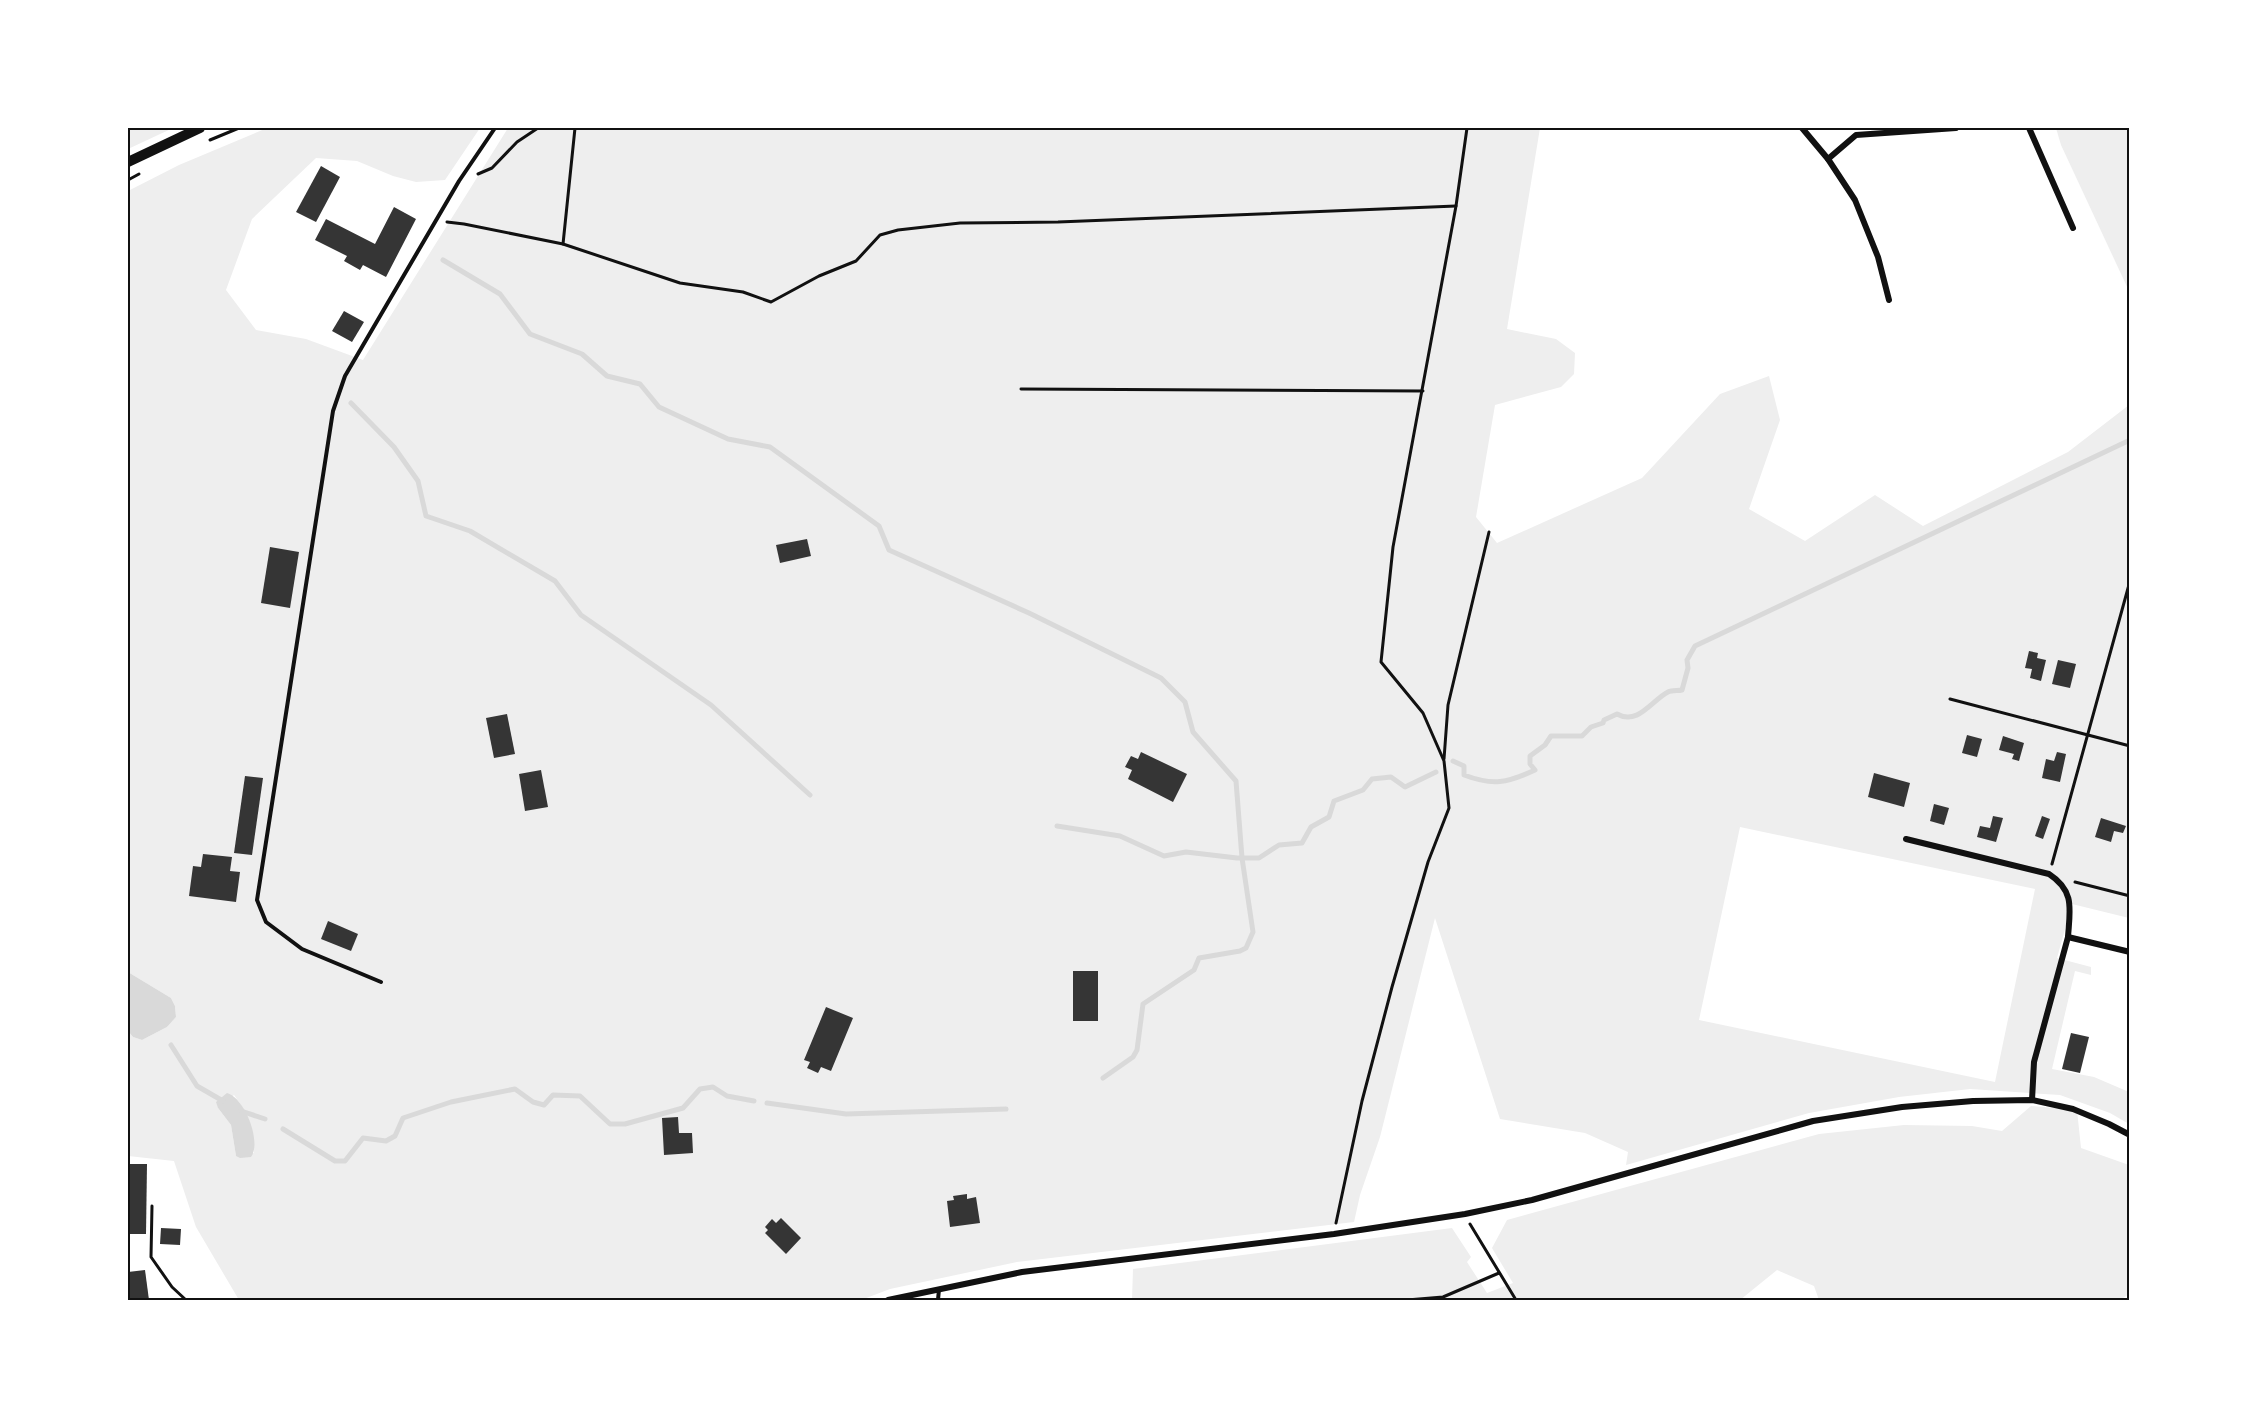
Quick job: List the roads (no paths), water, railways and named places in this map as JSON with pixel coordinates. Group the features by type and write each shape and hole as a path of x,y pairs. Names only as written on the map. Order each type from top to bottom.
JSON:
{"main road":[{"path":"128,162 200,128"}],"street":[{"path":"1802,128 1828,159 1856,200 1878,257 1889,300"},
{"path":"1828,159 1856,135 1956,128"},
{"path":"2029,128 2073,228"},
{"path":"1906,839 2049,874 2061,882 2067,891 2070,912 2068,937 2034,1062 2032,1100"},
{"path":"2068,937 2130,952"},
{"path":"888,1300 1022,1272 1335,1234 1465,1214 1585,1186 1813,1121 1902,1107 1973,1101 2032,1100 2073,1109 2130,1135"}],"lane":[{"path":"381,982 302,949 266,922 257,900 333,411 345,376 459,181 495,128"},
{"path":"938,1300 939,1289"}],"waterway":[{"path":"443,260 500,294 530,334 582,354 607,376 640,384 659,407 728,439 770,447 879,526 889,550 1029,613 1161,678 1185,702 1193,732 1236,781 1242,858 1253,932 1246,948 1199,958 1194,970 1143,1004 1137,1050 1133,1057 1103,1078"},
{"path":"351,403 394,447 418,481 426,516 470,531 555,581 581,615 711,705 810,795"},
{"path":"1453,761 1464,766 1464,775 1492,782 1516,778 1535,770 1530,764 1530,756 1545,745 1551,736 1582,736 1591,727 1617,714 1632,717 1668,692 1682,690 1688,668 1687,660 1695,646 2130,440"},
{"path":"1057,826 1120,836 1164,856 1186,852 1237,858 1259,858 1279,845 1302,843 1311,827 1329,817 1334,801 1363,790 1372,779 1391,777 1405,787 1436,772"},
{"path":"171,1045 197,1086 223,1101"},
{"path":"283,1129 335,1161 345,1161 363,1138 386,1141 395,1136 403,1118 451,1102 515,1089 533,1102 544,1105 553,1095 580,1096 610,1124 625,1124 683,1108 700,1089 713,1087 727,1096 754,1101"},
{"path":"767,1103 846,1114 1006,1109"},
{"path":"241,1111 265,1119"}]}
